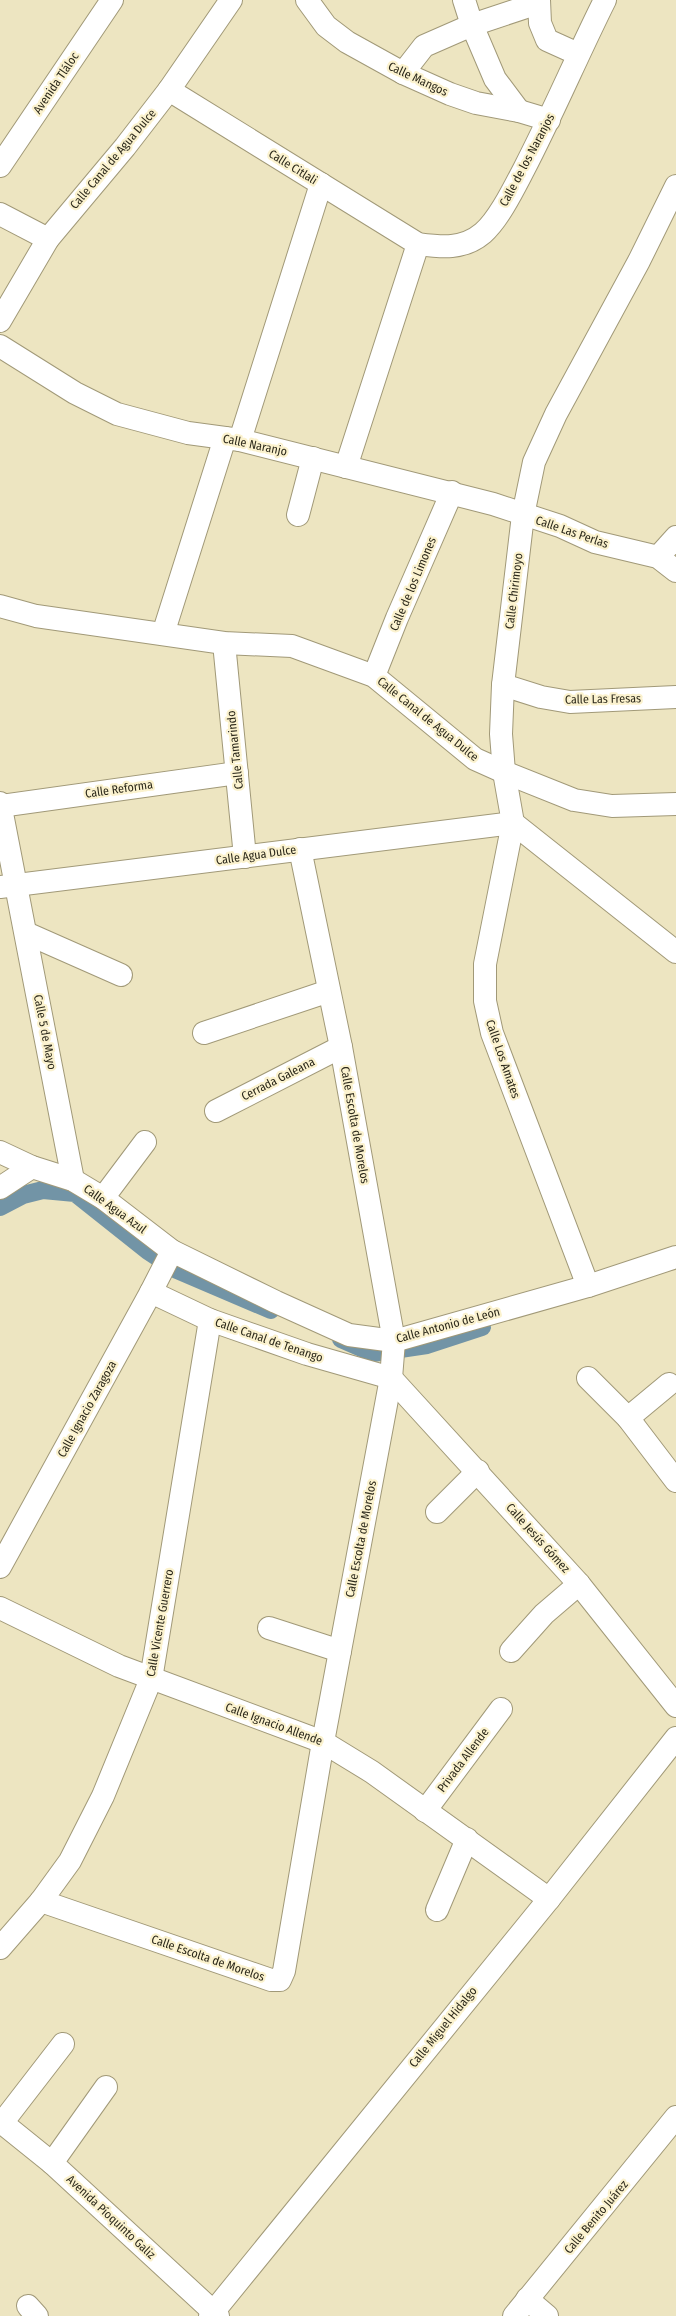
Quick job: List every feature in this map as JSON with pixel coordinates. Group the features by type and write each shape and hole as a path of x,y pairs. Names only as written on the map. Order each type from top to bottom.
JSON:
{"street":[{"name":"Avenida Tláloc","path":"0,166 112,0"},
{"name":"Calle Canal de Agua Dulce","path":"0,321 48,239 125,147 169,90 231,0"},
{"name":"Calle Mangos","path":"307,0 326,26 340,37 403,73 450,94 476,103 519,111 549,120"},
{"path":"464,0 495,79 519,111"},
{"name":"Calle de los Naranjos","path":"418,244 447,248 465,243 483,233 507,201 549,120 578,54 605,0"},
{"path":"403,73 424,46 472,24 539,2 540,23 546,40 578,54"},
{"name":"Calle Citlali","path":"169,90 418,244"},
{"path":"163,634 321,184"},
{"name":"Calle Chirimoyo","path":"513,823 504,772 501,734 503,685 523,515 534,462 676,186"},
{"path":"0,214 48,239"},
{"path":"346,467 418,244"},
{"name":"Calle Naranjo","path":"0,346 75,394 117,414 179,431 233,439 452,492 523,515"},
{"path":"298,515 313,458"},
{"name":"Calle de los Limones","path":"374,676 452,492"},
{"name":"Calle Las Perlas","path":"523,515 560,526 595,542 658,557 676,571"},
{"path":"658,557 676,537"},
{"name":"Calle Canal de Agua Dulce","path":"0,606 36,616 224,643 292,646 374,676 475,759 504,772 574,800 612,806 676,804"},
{"name":"Calle Tamarindo","path":"224,643 245,857"},
{"name":"Calle Las Fresas","path":"503,685 541,697 570,702 676,697"},
{"name":"Calle Reforma","path":"0,805 237,773"},
{"name":"Calle 5 de Mayo","path":"0,805 9,885 26,934 73,1180"},
{"path":"513,823 676,952"},
{"name":"Calle Agua Dulce","path":"9,885 513,823"},
{"name":"Calle Los Amates","path":"513,823 485,964 485,1001 492,1033 588,1286"},
{"name":"Calle Escolta de Morelos","path":"42,1901 271,1980 280,1980 284,1971 323,1742 393,1360 340,1048 300,849"},
{"path":"26,934 122,975"},
{"path":"204,1033 329,991"},
{"name":"Cerrada Galeana","path":"216,1111 340,1048"},
{"path":"103,1198 145,1142"},
{"name":"Calle Agua Azul","path":"0,1152 32,1166 73,1180 103,1198 169,1256"},
{"path":"0,1188 32,1166"},
{"name":"Calle Antonio de León","path":"169,1256 349,1335 393,1360 588,1286 676,1257"},
{"name":"Calle Ignacio Zaragoza","path":"0,1566 169,1256"},
{"name":"Calle Canal de Tenango","path":"153,1288 210,1320 307,1354 393,1360"},
{"name":"Calle Vicente Guerrero","path":"0,1948 42,1901 70,1860 103,1796 151,1679 210,1320"},
{"name":"Calle Jesús Gómez","path":"393,1360 478,1471 579,1584 676,1706"},
{"path":"588,1378 628,1418 676,1482"},
{"path":"628,1418 669,1384"},
{"path":"437,1512 478,1471"},
{"path":"511,1651 544,1614 579,1584"},
{"name":"Calle Ignacio Allende","path":"0,1608 119,1666 323,1742 372,1772 549,1899"},
{"path":"269,1628 340,1651"},
{"name":"Privada Allende","path":"425,1811 501,1709"},
{"name":"Calle Miguel Hidalgo","path":"214,2314 549,1899 676,1738"},
{"path":"437,1910 467,1839"},
{"path":"1,2122 63,2044"},
{"path":"52,2164 106,2086"},
{"name":"Calle Benito Juárez","path":"520,2308 676,2116"},
{"name":"Avenida Píoquinto Galiz","path":"1,2122 52,2164 214,2314"},
{"path":"520,2308 547,2316"}],"waterway":[{"path":"0,1207 23,1195 43,1190 75,1193 148,1251 177,1270 271,1310"},
{"path":"341,1339 373,1353 427,1345 482,1327"}]}
